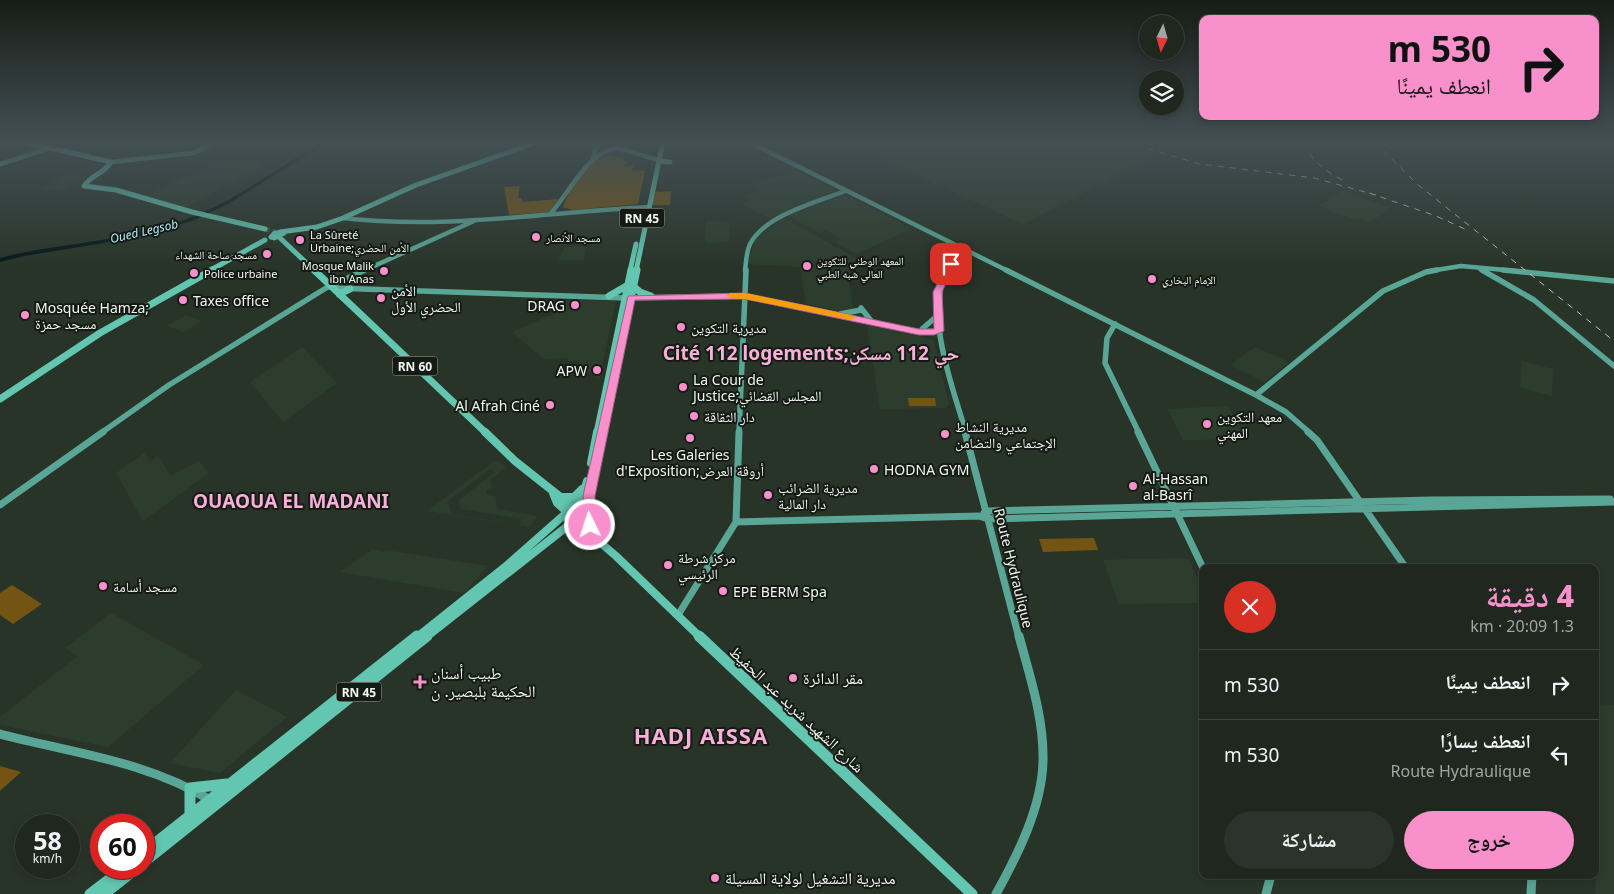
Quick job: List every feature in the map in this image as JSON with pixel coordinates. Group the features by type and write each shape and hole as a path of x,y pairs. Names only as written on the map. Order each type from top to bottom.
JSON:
{"main road":[{"path":"85,184 84,186 116,190 192,212 262,229"},
{"path":"0,401 117,323 273,236 344,218 420,184"},
{"name":"RN 45","path":"584,514 652,184"},
{"name":"RN 60","path":"273,236 340,294 569,510"},
{"path":"606,297 631,285 640,292 653,297"},
{"path":"340,294 350,289"},
{"name":"RN 45","path":"155,852 213,802 550,538 569,510 583,495 588,481 618,349"},
{"path":"588,481 577,496 557,498 557,518 559,527 589,528"},
{"path":"589,496 589,528"},
{"path":"569,510 580,508 589,528"},
{"name":"شارع الشهيد شريد عبد الحفيظ","path":"569,510 567,520 589,528 972,894"},
{"path":"574,521 584,514"},
{"name":"RN 45","path":"155,843 190,814 213,802 232,783 505,567 559,527 574,521"},
{"path":"190,814 190,788 232,783"},
{"path":"94,894 111,879"},
{"path":"94,894 119,879"}],"street":[{"path":"551,214 575,184"},
{"path":"831,184 1115,324 1286,412 1317,440 1403,564"},
{"path":"678,615 736,522 740,362 748,253 756,234 785,216 845,191"},
{"path":"344,218 404,223 474,220 647,207"},
{"path":"556,208 561,213"},
{"path":"0,505 169,385 332,287 474,220"},
{"name":"Route Hydraulique","path":"962,249 938,288 937,316 941,340 1038,708 1043,762 1040,785 1029,820 996,894"},
{"path":"1256,395 1311,348 1329,337 1383,291 1426,272 1461,266 1473,266 1614,281"},
{"path":"1461,266 1493,276"},
{"path":"1473,266 1502,280 1542,306 1614,366"},
{"path":"1502,280 1498,274 1504,270"},
{"path":"332,287 606,297 745,296 872,322 918,330 940,331"},
{"path":"744,306 747,302 762,299"},
{"path":"836,314 861,309 872,322"},
{"path":"918,330 937,316"},
{"path":"1115,324 1108,334 1104,348 1105,363 1201,564"},
{"path":"918,330 941,340"},
{"path":"1176,511 1361,502 1539,498 1614,501"},
{"path":"736,522 1176,511 1365,509 1614,501"},
{"path":"0,734 146,769 190,788 213,802"},
{"path":"1266,894 1271,879"},
{"path":"1531,894 1532,879"}],"shaded area":[{"path":"51,184 77,184 66,191 41,190"},
{"path":"170,184 231,184 184,208 144,195"},
{"path":"575,184 642,184 638,204 573,210 563,207"},
{"path":"756,184 822,184 836,191 770,219 742,205 751,200 745,197 760,190 750,186"},
{"path":"935,184 1102,184 1023,224"},
{"path":"520,186 518,198 521,198 523,202 559,199 549,212 509,215 504,187"},
{"path":"671,191 670,205 651,205 654,192"},
{"path":"1342,191 1391,208 1371,222 1359,218 1356,220 1318,206"},
{"path":"843,194 911,229 856,254 834,242 841,239 826,230 819,233 788,216"},
{"name":"المعهد الوطني للتكوين العالي شبه الطبي","path":"784,218 856,258 848,274 853,309 840,311 806,304 800,267 747,264 756,237"},
{"path":"706,221 730,222 729,242 705,243"},
{"path":"565,247 586,247 584,260 558,260"},
{"path":"572,299 616,301 599,381 591,373 578,369 579,361 568,361 569,358 544,359 512,332 563,310 567,302"},
{"path":"186,315 202,321 184,332 167,326"},
{"path":"867,325 934,340 949,404 946,408 880,409"},
{"path":"302,347 337,383 283,422 250,382"},
{"path":"1255,347 1289,362 1265,382 1230,365"},
{"path":"1522,361 1553,369 1552,396 1520,387"},
{"path":"908,398 935,398 936,406 909,406"},
{"name":"معهد التكوين المهني","path":"1228,406 1247,439 1183,440 1167,409"},
{"path":"144,453 150,461 158,456 171,476 199,461 209,473 143,521 116,473"},
{"path":"496,460 506,467 490,480 492,487 486,491 487,495 495,496 497,509 537,516 530,527 427,511","holes":["490,469 495,472 458,501 461,509 522,519 519,525 451,514 448,501"]},
{"path":"1094,538 1098,550 1043,552 1039,539"},
{"path":"373,549 382,552 386,550 488,566 464,593 340,572"},
{"path":"1185,558 1189,560 1199,582 1199,603 1119,604 1103,560"},
{"path":"12,585 42,604 13,624 0,615 0,593"},
{"path":"111,613 204,665 108,747 0,725 0,717 78,656 65,648"},
{"path":"236,690 287,717 220,773 170,763"},
{"path":"1614,705 1614,894 1595,894 1596,879 1599,879 1599,706"},
{"path":"0,766 21,772 0,791"}],"waterway":[{"name":"Oued Legsob","path":"0,260 24,254 128,237 190,220 226,203 258,184"}],"tunnel":[{"path":"265,229 275,232"}],"railway":[{"path":"1335,184 1370,193"},
{"path":"1417,184 1614,341"},
{"path":"1370,193 1376,195"},
{"path":"1370,193 1436,216 1467,230"}],"slow traffic":[{"path":"730,296 745,296 851,318"}],"place":[{"name":"مسجد الأنصار","path":"536,237"},
{"name":"La Sûreté Urbaine;الأمن الحضري","path":"300,240"},
{"name":"مسجد ساحة الشهداء","path":"267,254"},
{"name":"المعهد الوطني للتكوين العالي شبه الطبي","path":"807,266"},
{"name":"Mosque Malik ibn Anas","path":"384,271"},
{"name":"Police urbaine","path":"194,273"},
{"name":"الإمام البخاري","path":"1152,279"},
{"name":"الأمن الحضري الأول","path":"381,298"},
{"name":"Taxes office","path":"183,300"},
{"name":"DRAG","path":"575,305"},
{"name":"Mosquée Hamza; مسجد حمزة","path":"25,315"},
{"name":"مديرية التكوين","path":"681,327"},
{"name":"APW","path":"597,370"},
{"name":"La Cour de Justice;المجلس القضائي","path":"683,387"},
{"name":"Al Afrah Ciné","path":"550,405"},
{"name":"دار الثقاقة","path":"694,416"},
{"name":"معهد التكوين المهني","path":"1207,424"},
{"name":"مديرية النشاط الإجتماعي والتضامن","path":"945,434"},
{"name":"Les Galeries d'Exposition;أروقة العرض","path":"690,438"},
{"name":"HODNA GYM","path":"874,469"},
{"name":"Al-Hassan al-Basrî","path":"1133,486"},
{"name":"مديرية الضرائب دار المالية","path":"768,495"},
{"name":"مركز شرطة الرئيسي","path":"668,565"},
{"name":"مسجد أسامة","path":"103,586"},
{"name":"EPE BERM Spa","path":"723,591"},
{"name":"مقر الدائرة","path":"793,678"},
{"name":"طبيب أسنان الحكيمة بلبصير. ن","path":"420,682"},
{"name":"مديرية التشغيل لولاية المسيلة","path":"715,878"}],"district":[{"name":"Cité 112 logements;حي 112 مسكن","path":"811,353"},
{"name":"OUAOUA EL MADANI","path":"291,501"},
{"name":"HADJ AISSA","path":"701,735"}],"route":[{"path":"590,525 589,496 631,298 745,296 919,332 934,332 940,331 937,316 937,292 951,264"}]}
